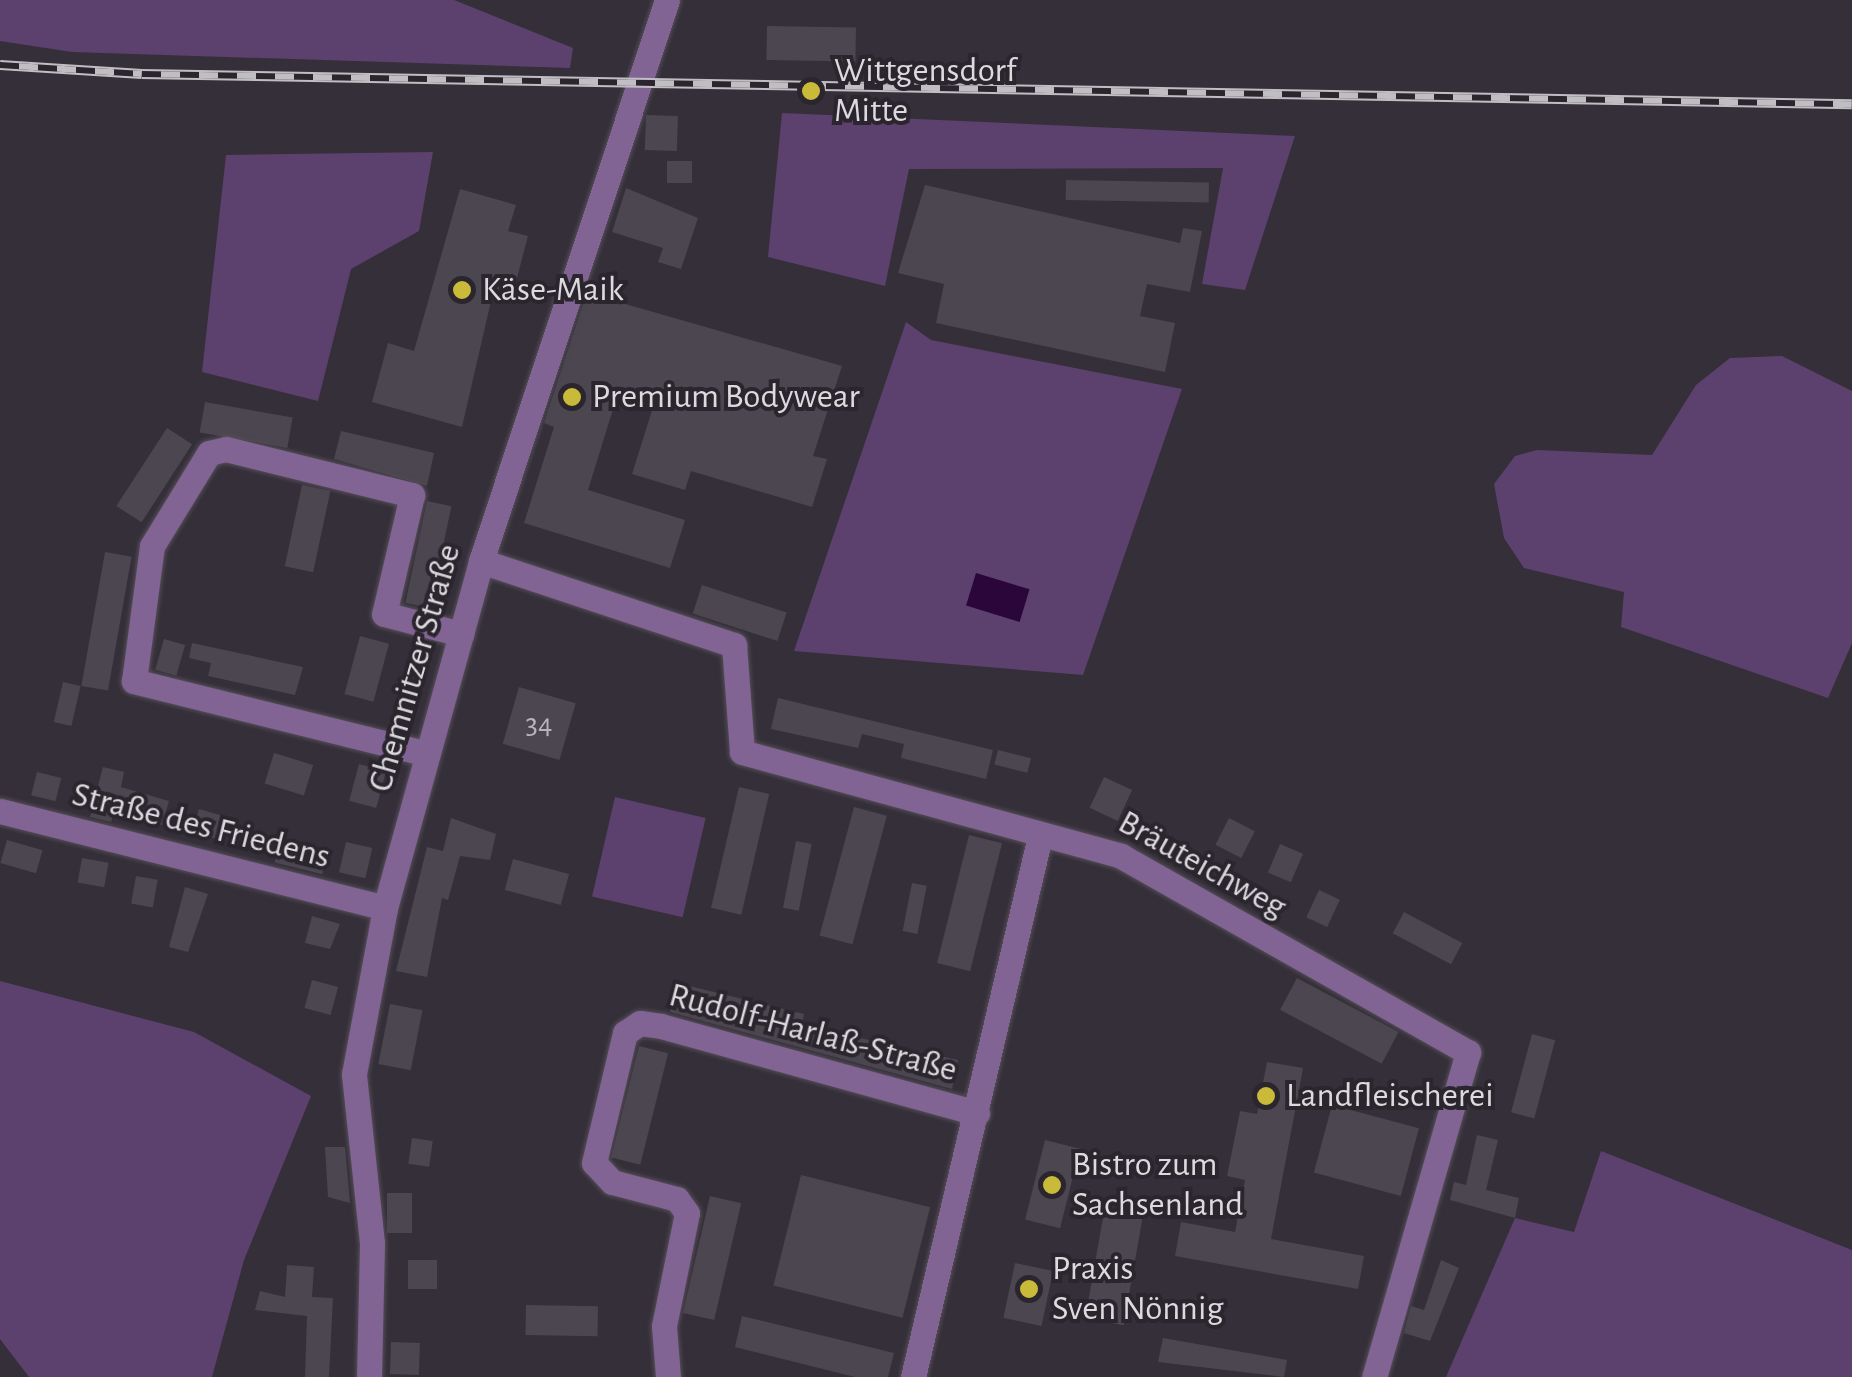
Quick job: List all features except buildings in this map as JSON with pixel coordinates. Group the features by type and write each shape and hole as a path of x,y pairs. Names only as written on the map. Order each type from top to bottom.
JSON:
{"street":[{"name":"Chemnitzer Straße","path":"369,1377 372,1243 354,1074 386,908 424,753 482,561 667,0"},
{"path":"424,753 134,680 152,546 209,453 226,449 412,495 384,614 461,634"},
{"name":"Bräuteichweg","path":"482,561 734,645 742,752 1121,856 1468,1052 1374,1377"},
{"name":"Straße des Friedens","path":"0,811 386,908"},
{"name":"Rudolf-Harlaß-Straße","path":"913,1377 1040,836"},
{"name":"Rudolf-Harlaß-Straße","path":"668,1377 664,1326 688,1213 678,1199 612,1182 594,1163 624,1033 640,1023 661,1026 977,1113"}],"shaded area":[{"path":"0,0 454,0 573,48 570,68 72,52 0,41"},
{"path":"782,113 1295,136 1245,290 1202,284 1223,168 909,169 885,286 768,257"},
{"path":"433,152 419,231 351,269 318,401 202,372 226,155"},
{"path":"906,322 931,340 1182,389 1083,675 794,651"},
{"path":"1782,356 1852,391 1852,643 1828,698 1621,627 1624,592 1524,568 1504,538 1494,484 1515,456 1537,450 1652,455 1696,385 1730,358"},
{"path":"976,573 1030,589 1020,622 966,606"},
{"path":"615,797 706,818 683,917 592,896"},
{"path":"0,981 194,1032 311,1096 244,1260 212,1377 29,1377 0,1339"},
{"path":"1601,1151 1852,1250 1852,1377 1446,1377 1515,1218 1574,1232"}],"railway":[{"path":"0,65 142,74 1852,104"}],"place":[{"name":"Wittgensdorf Mitte","path":"811,91"},
{"name":"Käse-Maik","path":"462,290"},
{"name":"Premium Bodywear","path":"572,397"},
{"name":"Landfleischerei","path":"1266,1096"},
{"name":"Bistro zum Sachsenland","path":"1052,1185"},
{"name":"Praxis Sven Nönnig","path":"1029,1289"}]}
